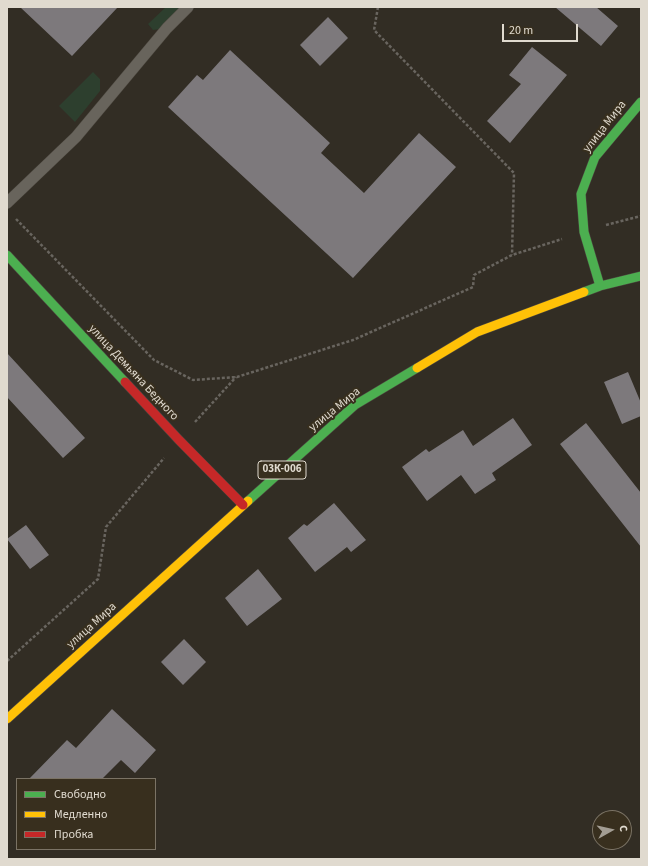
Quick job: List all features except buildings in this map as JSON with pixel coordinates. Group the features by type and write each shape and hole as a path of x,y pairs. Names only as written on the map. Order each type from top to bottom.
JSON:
{"main road":[{"name":"улица Мира","path":"7,719 355,405 477,332 600,286 584,232 582,194 595,157 641,102"},
{"name":"улица Демьяна Бедного","path":"7,255 179,440 243,505"},
{"name":"03К-006","path":"600,286 641,276"}],"lane":[{"path":"7,203 76,137 167,28 188,7"}],"path":[{"path":"378,7 374,30 514,173 512,255"},
{"path":"12,216 154,360 193,380 237,377 354,340 473,287 474,276 512,255 641,216"},
{"path":"7,661 98,579 106,527 179,440 237,377"}],"green space":[{"path":"166,7 188,7 167,28 153,30 148,24"},
{"path":"93,72 100,79 100,91 75,122 59,106"}],"traffic: fast":[{"path":"600,286 584,232 581,194 595,157 641,102"},
{"path":"7,255 125,382"},
{"path":"584,292 600,286 641,276"},
{"path":"248,501 355,405 417,368"}],"traffic: slow":[{"path":"417,368 477,332 584,292"},
{"path":"7,719 248,501"}],"traffic: jam":[{"path":"125,382 243,505"}]}
